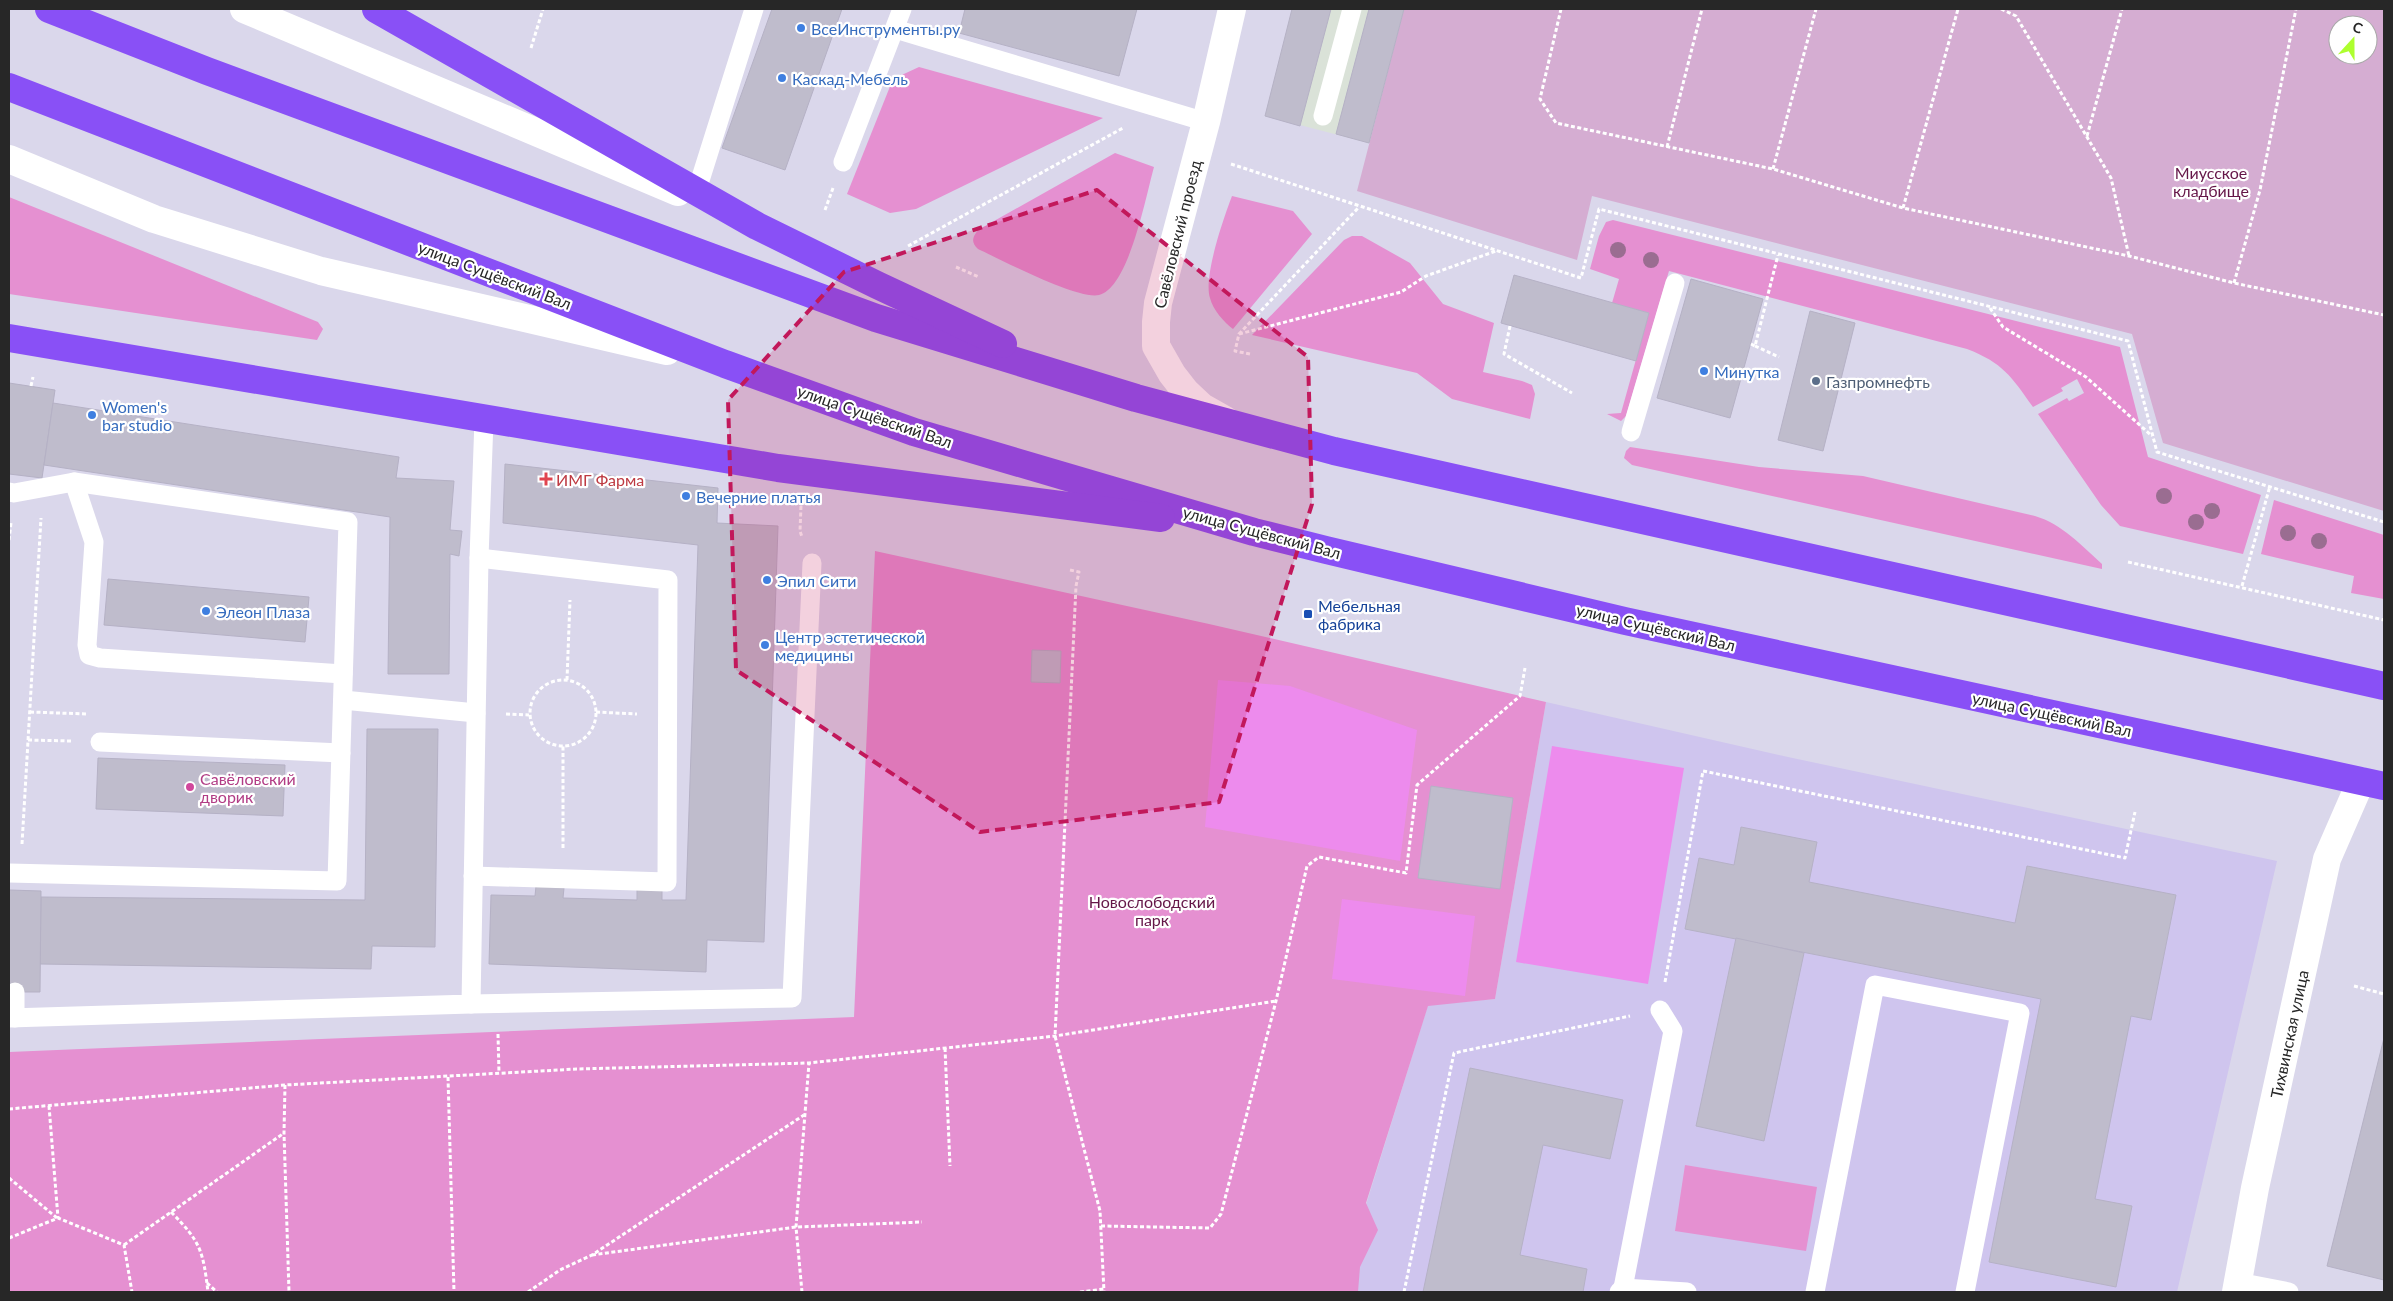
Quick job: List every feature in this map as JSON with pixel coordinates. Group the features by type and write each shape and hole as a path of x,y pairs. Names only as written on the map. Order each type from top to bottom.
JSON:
{"main road":[{"path":"49,9 207,71 876,318 1136,398 1334,451 2384,686"},
{"path":"376,9 697,190 757,226 877,285 1005,344 1136,398"},
{"name":"улица Сущёвский Вал","path":"9,87 725,364 914,432 1254,532 1625,621 2373,784"},
{"path":"9,338 484,420 778,468 996,495 1254,532"}],"street":[{"path":"244,9 757,226"},
{"name":"Савёловский проезд","path":"1232,9 1206,122 1158,303 1156,346 1172,374 1186,392 1202,407 1219,418 1238,425"},
{"path":"9,159 154,219 302,265 725,364"},
{"path":"2330,674 2384,674"},
{"name":"Тихвинская улица","path":"2237,1287 2256,1188 2327,859 2373,784"}],"lane":[{"path":"697,190 754,9"},
{"path":"843,162 902,9"},
{"path":"1323,116 1352,9"},
{"path":"895,29 1206,122"},
{"path":"1631,432 1675,283"},
{"path":"471,1004 479,558 484,420"},
{"path":"74,482 94,542 87,645 89,655 100,658 343,674"},
{"path":"9,492 74,482 348,522 337,881 16,879"},
{"path":"473,876 667,882 668,580 479,558"},
{"path":"16,992 12,1018 499,1003 792,998 812,563"},
{"path":"343,700 476,713"},
{"path":"100,742 341,753"},
{"path":"1815,1292 1875,984 2020,1013 1965,1292"},
{"path":"1660,1010 1672,1031 1621,1290 1687,1292"},
{"path":"2237,1287 2289,1292"}],"path":[{"path":"531,48 543,9"},
{"path":"1561,9 1540,98 1556,123 1773,169 1903,208 2129,256 2234,283 2384,315"},
{"path":"1667,147 1702,9"},
{"path":"1773,169 1816,9"},
{"path":"1903,208 1958,9"},
{"path":"2001,9 2016,16 2111,178 2129,256"},
{"path":"2087,137 2122,9"},
{"path":"2234,283 2260,190 2296,9"},
{"path":"908,246 1131,124 1148,105"},
{"path":"1224,162 1581,278 1599,209 2128,341 2157,452 2384,522"},
{"path":"1250,354 1235,351 1239,334 1359,207"},
{"path":"1239,334 1401,292 1426,276 1496,251"},
{"path":"1755,346 1778,255"},
{"path":"956,267 979,277"},
{"path":"1989,307 2003,327 2086,377 2152,436"},
{"path":"1510,326 1504,354 1572,393"},
{"path":"1751,344 1778,357"},
{"path":"31,386 33,376"},
{"path":"2242,586 2270,486"},
{"path":"16,879 28,740 42,487"},
{"path":"2128,562 2185,576 2242,586 2384,620"},
{"path":"567,680 571,569"},
{"path":"1070,570 1079,572 1076,586 1055,1036 1100,1211 1104,1291 1080,1292"},
{"path":"1101,1226 1210,1228 1221,1214 1276,1001 1308,866 1319,857 1406,873 1417,784 1520,696 1525,668"},
{"path":"567,680 578,683 588,690 594,700 596,712 594,725 587,736 576,744 563,746 547,742 535,731 530,715 532,700 540,689 552,681 567,680"},
{"path":"596,712 668,715"},
{"path":"28,740 61,741"},
{"path":"563,746 563,879"},
{"path":"1404,1292 1454,1053 1660,1010 1703,771 2125,858 2135,812"},
{"path":"2354,986 2384,994"},
{"path":"9,1109 285,1085 577,1069 809,1063 1055,1036 1276,1001"},
{"path":"499,1003 499,1073"},
{"path":"945,1048 950,1166"},
{"path":"802,1292 796,1227 809,1063"},
{"path":"448,1077 454,1292"},
{"path":"285,1085 284,1133 289,1292"},
{"path":"49,1106 58,1218"},
{"path":"528,1292 560,1270 592,1256 804,1115"},
{"path":"124,1245 284,1133"},
{"path":"9,1178 58,1218 124,1245"},
{"path":"172,1212 199,1243 204,1260 208,1292"},
{"path":"9,1238 58,1218"},
{"path":"592,1256 796,1227 922,1222"},
{"path":"124,1245 132,1292"},
{"path":"207,1283 217,1292"}],"highlighted area":[{"path":"1097,190 1308,357 1312,504 1219,802 980,832 736,670 728,400 844,272"}],"shaded area":[{"path":"1292,9 1404,9 1369,143 1265,116"},
{"path":"1218,680 1290,686 1417,730 1400,861 1205,827"},
{"path":"1546,702 1788,757 2277,861 2177,1292 1339,1292 1428,1005 1495,999"},
{"path":"1552,746 1684,768 1648,984 1516,962"},
{"path":"1342,899 1475,916 1465,996 1332,979"}],"green space":[{"name":"Миусское кладбище","path":"1404,9 2384,9 2384,511 2163,443 2132,334 1592,196 1577,260 1357,191"},
{"path":"919,67 1103,118 916,209 890,213 847,194 893,79"},
{"path":"1115,153 1154,167 1135,239 1119,276 1110,289 1099,295 1088,295 1057,286 978,249 974,244 974,238 978,230"},
{"path":"1232,196 1293,211 1312,234 1233,329 1216,311 1210,298 1209,288 1209,276 1215,247"},
{"path":"9,197 318,322 323,329 317,340 9,294"},
{"path":"1613,220 2120,347 2148,457 2261,495 2243,554 2120,526 2101,505 2038,414 2067,398 2069,401 2084,393 2077,379 2061,388 2063,391 2033,407 2012,379 1998,365 1967,349 1669,271 1626,416 1621,421 1607,414 1621,413 1649,313 1612,303 1619,279 1590,269 1599,236 1606,222"},
{"path":"1352,236 1362,236 1410,263 1443,304 1494,323 1483,372 1532,385 1535,394 1530,419 1452,399 1417,373 1252,335 1344,240"},
{"path":"1630,447 1759,467 1863,476 2035,516 2054,524 2071,536 2102,564 2102,569 1632,465 1624,458 1626,451"},
{"path":"2274,500 2384,535 2384,599 2351,593 2354,576 2261,554"},
{"name":"Новослободский парк","path":"875,551 1209,624 1546,702 1495,999 1428,1006 1366,1203 1378,1230 1360,1267 1358,1292 9,1292 9,1052 854,1017"},
{"path":"1685,1165 1817,1187 1806,1251 1675,1231"}],"building":[{"name":"Каскад-Мебель","path":"772,9 842,9 785,170 722,148"},
{"path":"965,9 1137,9 1119,76 959,33"},
{"path":"1292,9 1331,9 1300,126 1265,116"},
{"path":"1369,9 1404,9 1369,143 1336,134"},
{"path":"1514,275 1649,313 1636,361 1501,323"},
{"name":"Минутка","path":"1691,279 1763,299 1730,418 1657,398"},
{"name":"Газпромнефть","path":"1810,311 1855,323 1823,451 1778,440"},
{"path":"9,383 55,390 42,478 9,474"},
{"path":"53,403 399,457 396,478 454,481 450,530 462,531 459,556 450,554 449,674 388,674 390,517 44,465"},
{"path":"505,464 718,488 717,523 778,526 764,942 707,940 706,972 489,964 491,895 535,896 536,886 564,888 563,898 637,900 637,889 662,890 662,900 686,900 698,545 503,523"},
{"name":"Элеон Плаза","path":"108,579 309,597 305,642 104,625"},
{"path":"1032,650 1061,651 1060,683 1031,682"},
{"path":"367,729 438,729 435,947 372,946 371,969 40,964 41,897 365,900"},
{"name":"Савёловский дворик","path":"98,758 285,765 283,816 96,809"},
{"path":"1431,786 1513,798 1500,889 1418,878"},
{"path":"1741,827 1817,842 1809,882 2015,923 2027,866 2176,895 2151,1020 2131,1016 2095,1199 2132,1206 2116,1287 1989,1262 2041,999 1685,929 1699,858 1734,865"},
{"path":"9,890 41,891 40,992 9,992"},
{"path":"1736,938 1804,953 1764,1141 1696,1126"},
{"path":"2384,1038 2384,1280 2327,1266"},
{"path":"1470,1068 1623,1100 1610,1159 1543,1145 1520,1255 1587,1269 1583,1292 1423,1292"}],"place":[{"name":"ВсеИнструменты.ру","path":"801,28"},
{"name":"Каскад-Мебель","path":"782,78"},
{"name":"Минутка","path":"1704,371"},
{"name":"Газпромнефть","path":"1816,381"},
{"name":"Women's bar studio","path":"92,415"},
{"name":"ИМГ Фарма","path":"546,479"},
{"name":"Вечерние платья","path":"686,496"},
{"name":"Эпил Сити","path":"767,580"},
{"name":"Элеон Плаза","path":"206,611"},
{"name":"Мебельная фабрика","path":"1308,614"},
{"name":"Центр эстетической медицины","path":"765,645"},
{"name":"Савёловский дворик","path":"190,787"}]}
